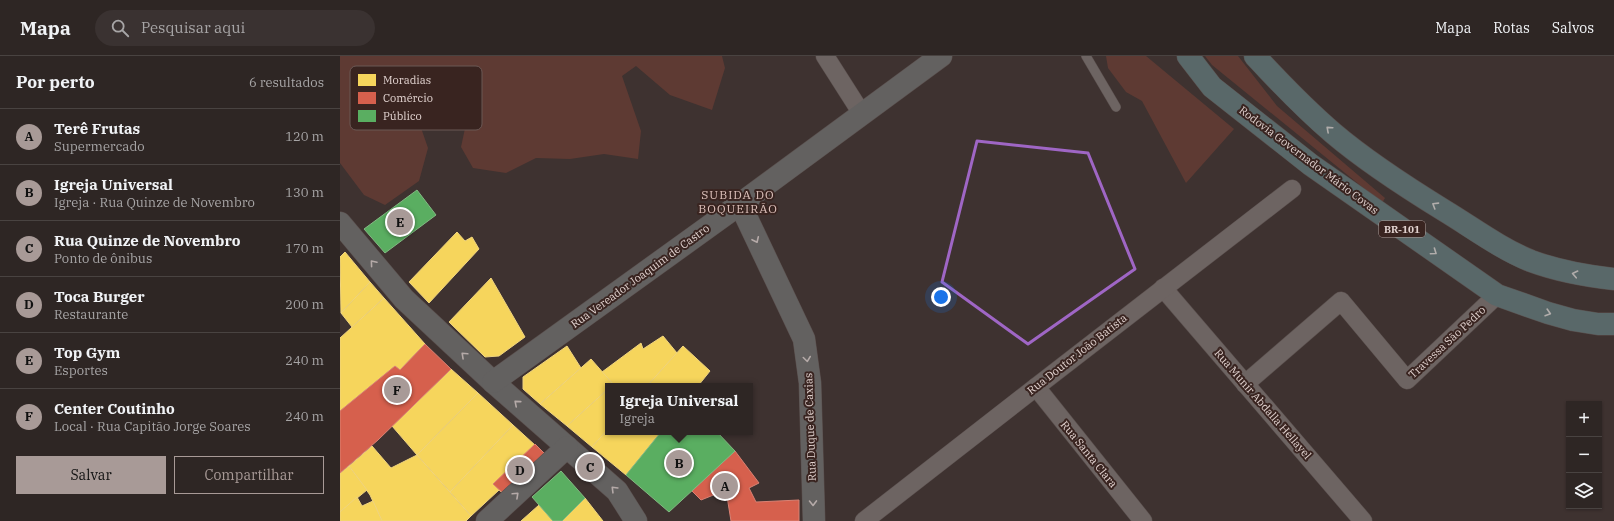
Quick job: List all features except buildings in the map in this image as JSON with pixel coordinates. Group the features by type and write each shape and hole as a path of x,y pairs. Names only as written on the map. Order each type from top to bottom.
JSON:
{"highway":[{"path":"1171,56 1212,87"},
{"name":"Rodovia Governador Mário Covas","path":"1188,56 1212,87 1311,165 1497,295 1573,320 1598,324 1614,324"},
{"path":"1255,56 1293,97 1333,133 1403,185 1483,235 1530,260 1560,270 1592,277 1614,279"}],"main road":[{"name":"Rua Vereador Joaquim de Castro","path":"493,382 942,56"},
{"name":"Rua Duque de Caxias","path":"740,204 804,339 810,383 814,521"},
{"path":"340,223 404,300 493,382 617,492 636,521"},
{"path":"487,521 567,447"}],"street":[{"path":"824,56 862,114"},
{"name":"Rua Doutor João Batista","path":"864,521 1292,189"},
{"name":"Rua Munir Abdalla Hellayel","path":"1163,288 1363,521"},
{"name":"Travessa São Pedro","path":"1246,384 1341,301 1407,380 1497,295"},
{"name":"Rua Santa Clara","path":"1036,387 1143,521"}],"lane":[{"path":"1089,57 1116,107"}],"highlighted area":[{"path":"977,141 1088,153 1135,269 1028,344 942,282"}],"shaded area":[{"path":"340,56 722,56 725,68 712,110 670,95 636,66 622,76 641,131 638,159 604,154 570,159 536,158 506,173 473,168 461,147 465,130 482,130 482,66 350,66 350,130 422,130 428,148 419,181 385,205 364,195 340,163"},
{"path":"1106,56 1146,56 1234,129 1186,183 1142,101 1126,92 1108,68"},
{"path":"1205,56 1238,56 1277,106 1385,198 1382,203 1212,65"}],"place":[{"name":"Top Gym","path":"400,222"},
{"name":"Center Coutinho","path":"397,390"},
{"name":"Igreja Universal","path":"679,463"},
{"name":"Rua Quinze de Novembro","path":"590,467"},
{"name":"Toca Burger","path":"520,470"},
{"name":"Terê Frutas","path":"725,486"}],"district":[{"name":"SUBIDA DO BOQUEIRÃO","path":"738,201"}]}
